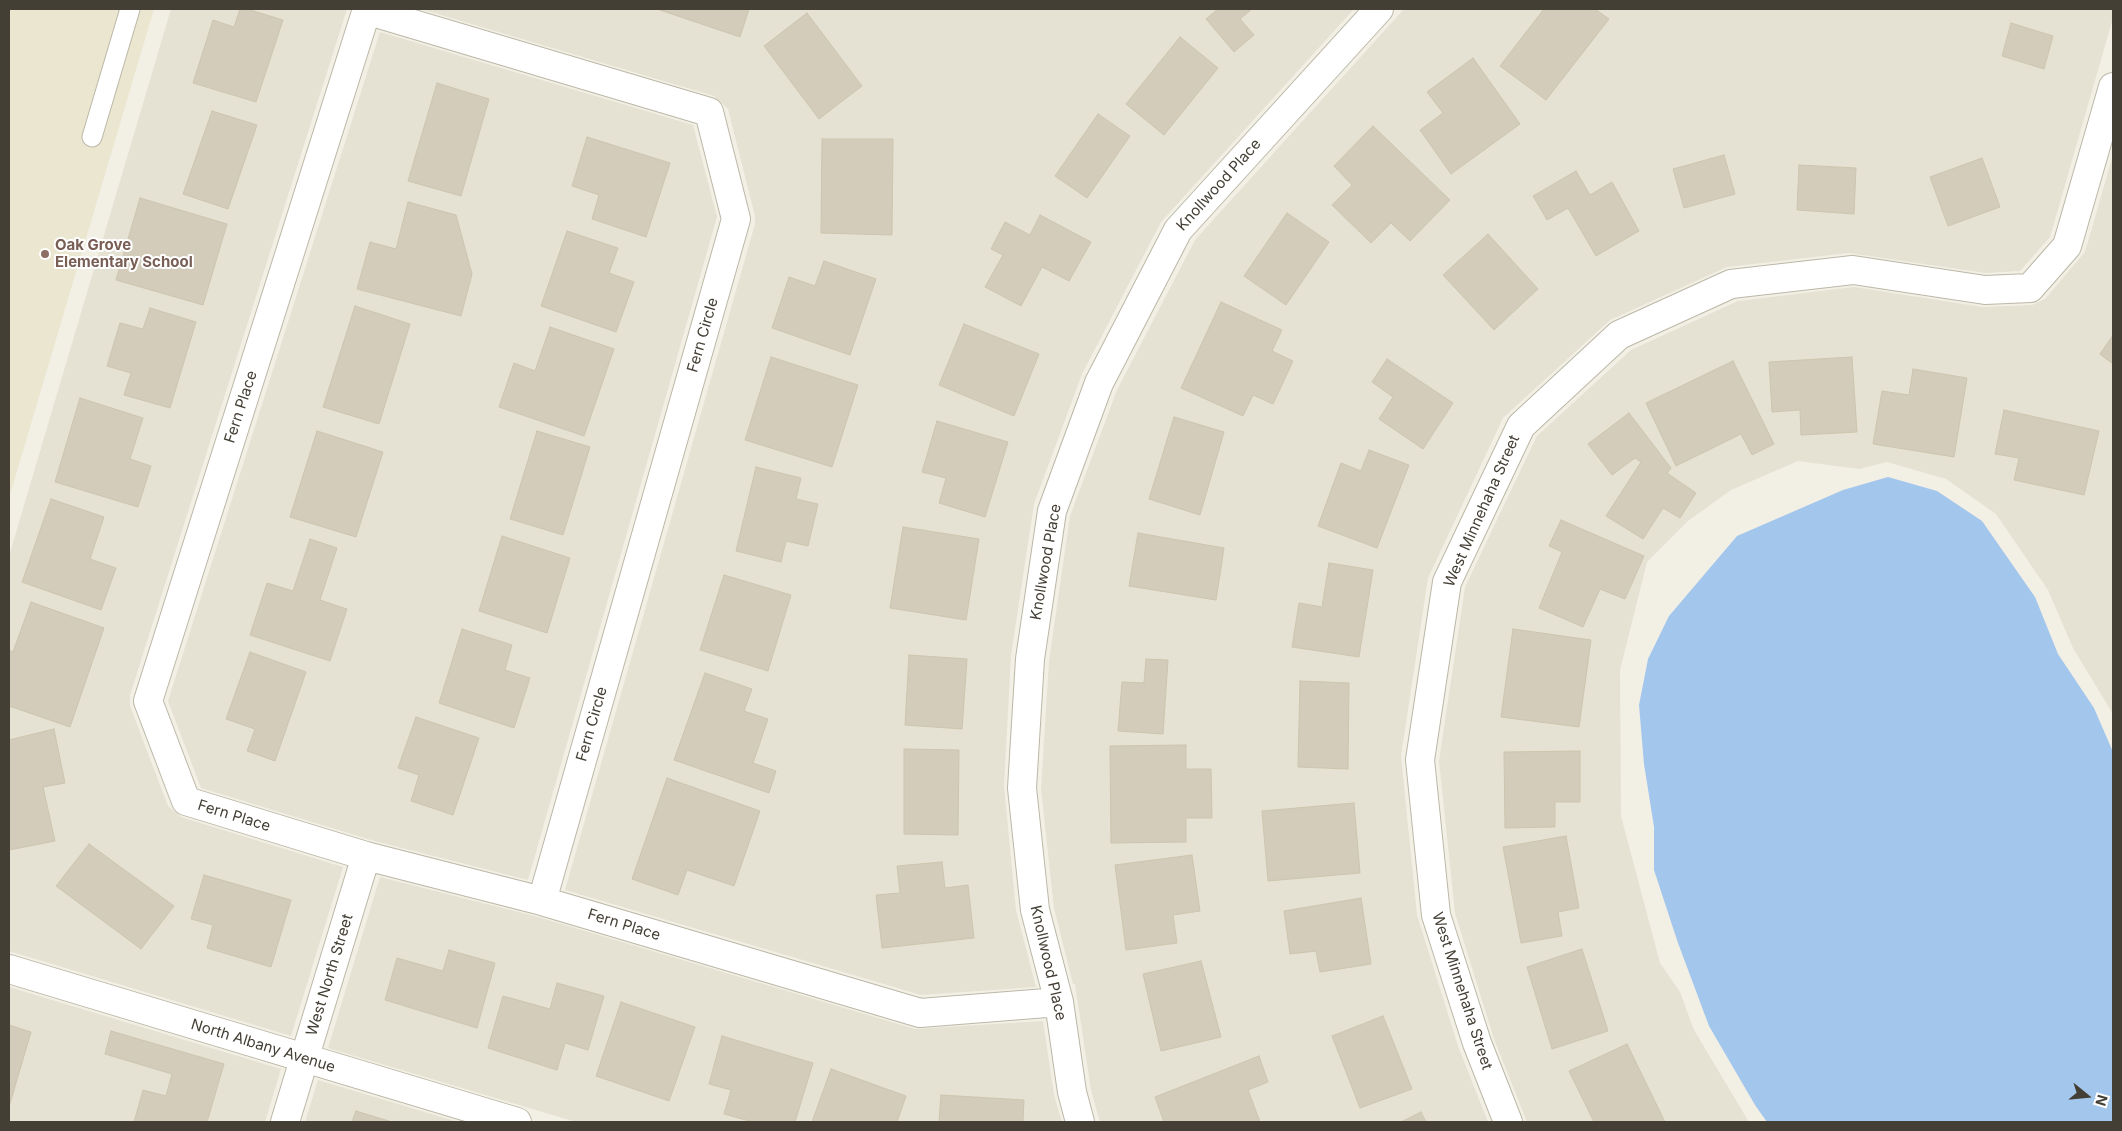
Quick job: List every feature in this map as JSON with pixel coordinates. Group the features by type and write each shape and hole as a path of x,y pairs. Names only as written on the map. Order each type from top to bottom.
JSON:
{"street":[{"name":"Fern Place","path":"367,9 148,701 186,801 366,856 542,901 920,1013 1059,1002"},
{"name":"Fern Circle","path":"367,9 709,112 736,218 542,901"},
{"name":"Knollwood Place","path":"1080,1122 1072,1092 1059,1002 1035,910 1022,788 1030,659 1052,511 1099,383 1178,230 1379,9"},
{"name":"West Minnehaha Street","path":"1508,1122 1476,1043 1436,915 1420,760 1447,582 1520,426 1619,335 1731,284 1853,270 1985,290 2030,288 2067,246 2113,87"},
{"name":"West North Street","path":"285,1122 366,856"},
{"name":"North Albany Avenue","path":"9,969 517,1122"}],"lane":[{"path":"92,138 130,9"}],"shaded area":[{"name":"Oak Grove Elementary School","path":"9,9 154,9 9,498"},
{"path":"171,9 347,9 130,695 130,706 168,806 181,817 343,867 291,1036 9,951 9,556"},
{"path":"421,9 1354,9 1161,222 1082,374 1034,504 1011,655 1004,786 1016,910 1036,987 921,995 565,890 755,224 755,216 728,109 714,96"},
{"path":"1404,9 2113,9 2113,18 2050,237 2020,271 1985,273 1849,253 1727,267 1610,320 1503,418 1428,578 1401,756 1417,915 1458,1046 1488,1122 1100,1122 1091,1090 1075,984 1073,984 1054,908 1041,789 1049,661 1070,516 1117,390 1195,240"},
{"path":"380,32 693,125 717,217 528,880 371,840 201,788 168,701"},
{"path":"2113,155 2113,714 2073,648 2048,590 1996,514 1946,479 1887,462 1859,469 1798,461 1731,490 1688,521 1647,562 1620,670 1621,816 1660,963 1680,992 1694,1030 1749,1122 1527,1122 1494,1039 1455,913 1439,761 1465,587 1537,436 1631,350 1738,301 1854,287 1983,307 2032,305 2045,299 2085,252"},
{"path":"380,877 538,917 915,1029 1043,1021 1054,1095 1062,1122 576,1122 328,1048"},
{"path":"9,987 281,1069 265,1122 9,1122"},
{"path":"318,1080 458,1122 305,1122"}],"water":[{"path":"1888,477 1937,491 1982,521 2035,597 2058,654 2094,708 2113,752 2113,1122 1767,1122 1709,1026 1678,943 1654,870 1654,827 1644,764 1639,705 1648,659 1669,616 1737,536 1843,490"}],"building":[{"path":"240,9 247,9 283,20 256,102 193,83 213,20 234,27"},
{"path":"657,9 749,9 740,37"},
{"path":"1218,9 1252,9 1240,19 1254,35 1234,52 1206,19"},
{"path":"1544,9 1595,9 1609,19 1546,100 1500,66"},
{"path":"807,13 862,86 819,119 764,46"},
{"path":"2011,23 2053,36 2044,69 2002,56"},
{"path":"1180,37 1218,68 1164,135 1126,104"},
{"path":"1473,58 1520,124 1451,174 1420,130 1443,113 1427,92"},
{"path":"437,83 489,99 461,196 408,181"},
{"path":"212,111 257,125 228,209 183,194"},
{"path":"1098,114 1130,136 1087,198 1055,176"},
{"path":"1373,126 1450,200 1410,241 1391,223 1371,243 1332,205 1352,185 1334,166"},
{"path":"587,137 670,163 646,237 592,219 599,195 572,186"},
{"path":"822,139 893,139 892,235 821,233"},
{"path":"1724,155 1735,194 1684,208 1673,169"},
{"path":"1982,158 2000,207 1948,226 1930,177"},
{"path":"1799,165 1856,168 1854,214 1797,210"},
{"path":"1576,171 1590,195 1612,182 1639,231 1596,256 1568,208 1547,220 1533,196"},
{"path":"140,198 227,224 203,305 116,280"},
{"path":"408,202 456,215 472,274 461,316 357,289 370,242 396,249"},
{"path":"1287,213 1329,242 1286,305 1244,276"},
{"path":"1040,215 1091,242 1069,281 1042,267 1021,306 985,287 1003,255 991,249 1005,222 1030,235"},
{"path":"567,231 618,248 609,273 634,282 616,332 541,306"},
{"path":"1488,234 1538,289 1494,330 1443,275"},
{"path":"824,261 876,279 850,355 772,328 789,277 815,286"},
{"path":"1221,302 1282,330 1272,351 1293,361 1273,404 1253,395 1243,416 1181,388"},
{"path":"355,306 410,324 379,424 323,407"},
{"path":"150,308 196,322 170,408 124,395 131,373 107,366 120,323 143,329"},
{"path":"964,324 1039,354 1014,416 939,385"},
{"path":"550,327 614,349 584,436 499,407 514,363 535,371"},
{"path":"2113,335 2113,364 2100,354"},
{"path":"771,357 858,385 832,467 745,440"},
{"path":"1852,357 1857,432 1801,435 1800,410 1772,412 1769,362"},
{"path":"1387,359 1453,403 1423,449 1379,419 1393,397 1372,382"},
{"path":"1733,361 1774,444 1752,455 1741,434 1676,466 1646,403"},
{"path":"1913,369 1967,378 1954,457 1873,444 1882,391 1909,395"},
{"path":"80,398 143,418 130,459 151,466 138,507 55,482"},
{"path":"2004,410 2099,431 2084,495 2014,480 2019,458 1995,454"},
{"path":"1629,413 1671,468 1667,473 1696,493 1680,518 1663,508 1643,539 1606,516 1641,462 1635,458 1612,475 1588,444"},
{"path":"1174,417 1224,432 1200,515 1149,499"},
{"path":"937,421 1008,442 985,517 939,503 946,478 922,472"},
{"path":"317,431 383,452 356,537 290,517"},
{"path":"537,431 590,447 563,535 510,519"},
{"path":"1369,450 1409,465 1377,548 1318,526 1341,463 1361,471"},
{"path":"756,467 801,478 796,499 818,504 808,546 786,541 781,562 736,551"},
{"path":"51,499 104,517 90,559 116,568 101,610 22,582"},
{"path":"1561,520 1644,556 1625,599 1600,589 1583,627 1539,608 1562,552 1549,546"},
{"path":"903,527 979,539 966,620 890,608"},
{"path":"1138,533 1224,548 1216,600 1129,586"},
{"path":"502,536 570,558 547,633 479,611"},
{"path":"310,539 337,548 320,600 347,609 330,661 250,635 267,583 293,591"},
{"path":"1329,563 1373,570 1359,657 1292,647 1299,603 1322,607"},
{"path":"724,575 791,595 768,671 700,650"},
{"path":"31,602 104,628 70,727 9,706 9,650 13,652"},
{"path":"462,629 512,645 505,670 530,678 514,728 439,703"},
{"path":"1513,629 1591,640 1579,727 1501,717"},
{"path":"250,652 306,672 275,761 247,751 255,729 226,719"},
{"path":"909,655 967,659 962,729 905,725"},
{"path":"1146,659 1168,660 1163,734 1118,731 1122,682 1144,683"},
{"path":"705,673 752,689 744,711 768,719 753,763 776,771 769,793 674,760"},
{"path":"1300,681 1349,683 1348,769 1298,767"},
{"path":"416,717 479,738 453,815 411,801 419,775 398,768"},
{"path":"54,729 65,783 43,787 55,841 9,850 9,740"},
{"path":"1186,745 1186,769 1211,769 1212,818 1186,818 1186,842 1111,843 1110,746"},
{"path":"904,749 959,750 958,835 904,834"},
{"path":"1580,751 1580,802 1555,802 1555,827 1505,828 1504,752"},
{"path":"667,778 760,811 734,886 687,870 678,895 632,879"},
{"path":"1354,803 1360,873 1268,881 1262,811"},
{"path":"1566,836 1579,908 1558,912 1562,936 1521,943 1503,847"},
{"path":"89,844 174,906 141,949 56,886"},
{"path":"1192,855 1200,911 1173,915 1177,943 1126,950 1115,865"},
{"path":"942,862 945,888 968,885 974,938 882,948 876,895 900,893 897,866"},
{"path":"204,875 291,900 271,967 207,948 213,925 191,919"},
{"path":"1361,898 1371,964 1320,972 1316,951 1290,954 1284,911"},
{"path":"1582,949 1608,1031 1552,1049 1527,967"},
{"path":"449,950 495,963 477,1028 385,1000 397,958 443,971"},
{"path":"1201,961 1221,1037 1161,1051 1143,974"},
{"path":"557,983 604,996 588,1050 565,1043 557,1070 488,1048 503,996 550,1009"},
{"path":"621,1002 695,1027 669,1101 596,1076"},
{"path":"1383,1016 1412,1089 1360,1108 1332,1036"},
{"path":"9,1025 31,1032 9,1107"},
{"path":"111,1031 224,1064 207,1122 134,1122 143,1090 166,1096 172,1074 105,1054"},
{"path":"722,1036 813,1063 795,1122 753,1122 724,1114 731,1090 709,1084"},
{"path":"1627,1044 1665,1122 1594,1122 1569,1071"},
{"path":"1259,1056 1268,1082 1248,1090 1260,1122 1164,1122 1155,1097"},
{"path":"831,1069 906,1096 897,1122 812,1122"},
{"path":"941,1095 1024,1100 1023,1122 939,1122"},
{"path":"356,1111 392,1122 352,1122"},
{"path":"1421,1112 1426,1122 1401,1122"}],"place":[{"name":"Oak Grove Elementary School","path":"45,254"}]}
